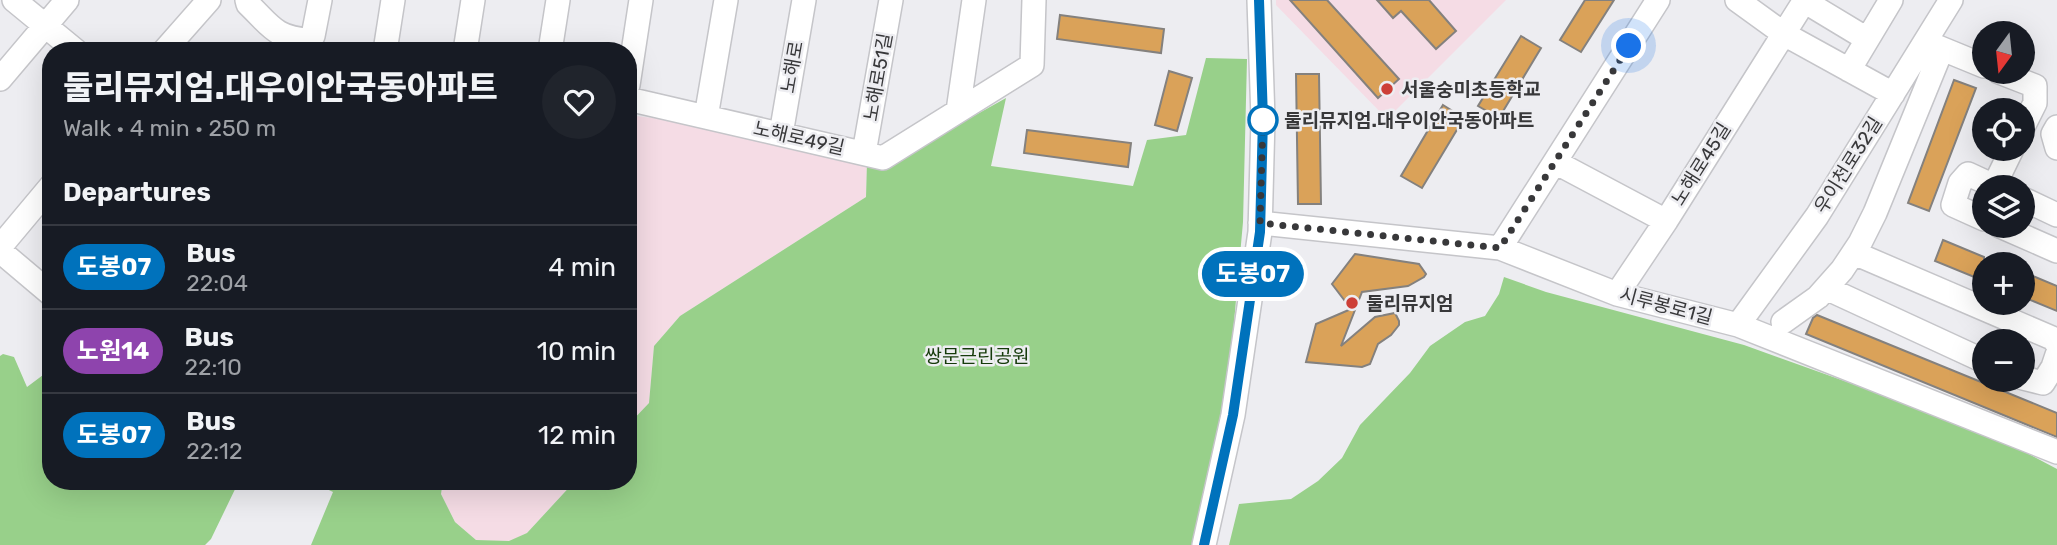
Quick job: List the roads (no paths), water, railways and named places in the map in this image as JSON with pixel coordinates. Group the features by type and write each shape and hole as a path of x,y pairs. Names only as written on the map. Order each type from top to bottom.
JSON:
{"street":[{"path":"14,0 65,42"},
{"path":"0,79 67,0"},
{"path":"172,42 209,0"},
{"path":"247,0 285,42"},
{"path":"298,42 309,40 313,36 320,0"},
{"path":"386,42 393,0"},
{"path":"466,42 473,0"},
{"path":"551,42 558,0"},
{"path":"634,42 640,0"},
{"path":"706,117 726,0"},
{"name":"노해로","path":"781,134 804,0"},
{"name":"노해로51길","path":"864,153 891,0"},
{"path":"958,111 974,0"},
{"name":"노해로49길","path":"637,101 883,158 1032,65 1034,0"},
{"path":"1204,545 1233,415 1260,223 1263,119 1259,0"},
{"path":"1500,248 1658,0"},
{"path":"1738,0 1784,34 1892,94"},
{"path":"1849,70 1891,0"},
{"name":"우이천로32길","path":"1738,325 1817,216 1892,94 1933,46 1951,0"},
{"path":"1805,1 1867,39"},
{"name":"노해로45길","path":"1617,294 1805,1"},
{"path":"1783,322 1818,297 1854,253 1875,213 1933,46 1972,61"},
{"path":"2030,84 2035,86 2035,98"},
{"path":"2057,127 2053,134 2057,148"},
{"path":"1555,162 1666,221"},
{"path":"1972,176 1968,174 1960,183 1953,205 1972,214"},
{"path":"42,197 0,249 42,285"},
{"path":"2035,205 2057,215"},
{"name":"시루봉로1길","path":"1260,223 1500,248 1617,294 1738,325 2057,452"},
{"path":"2027,238 2057,251"},
{"path":"1854,253 2052,338 2057,343"},
{"path":"1826,288 1972,355"},
{"path":"2035,381 2043,383 2057,355"}],"place":[{"name":"서울숭미초등학교","path":"1387,89"},
{"name":"둘리뮤지엄.대우이안국동아파트","path":"1263,120"},
{"name":"둘리뮤지엄","path":"1352,303"}],"park label":[{"name":"쌍문근린공원","path":"977,356"}]}
